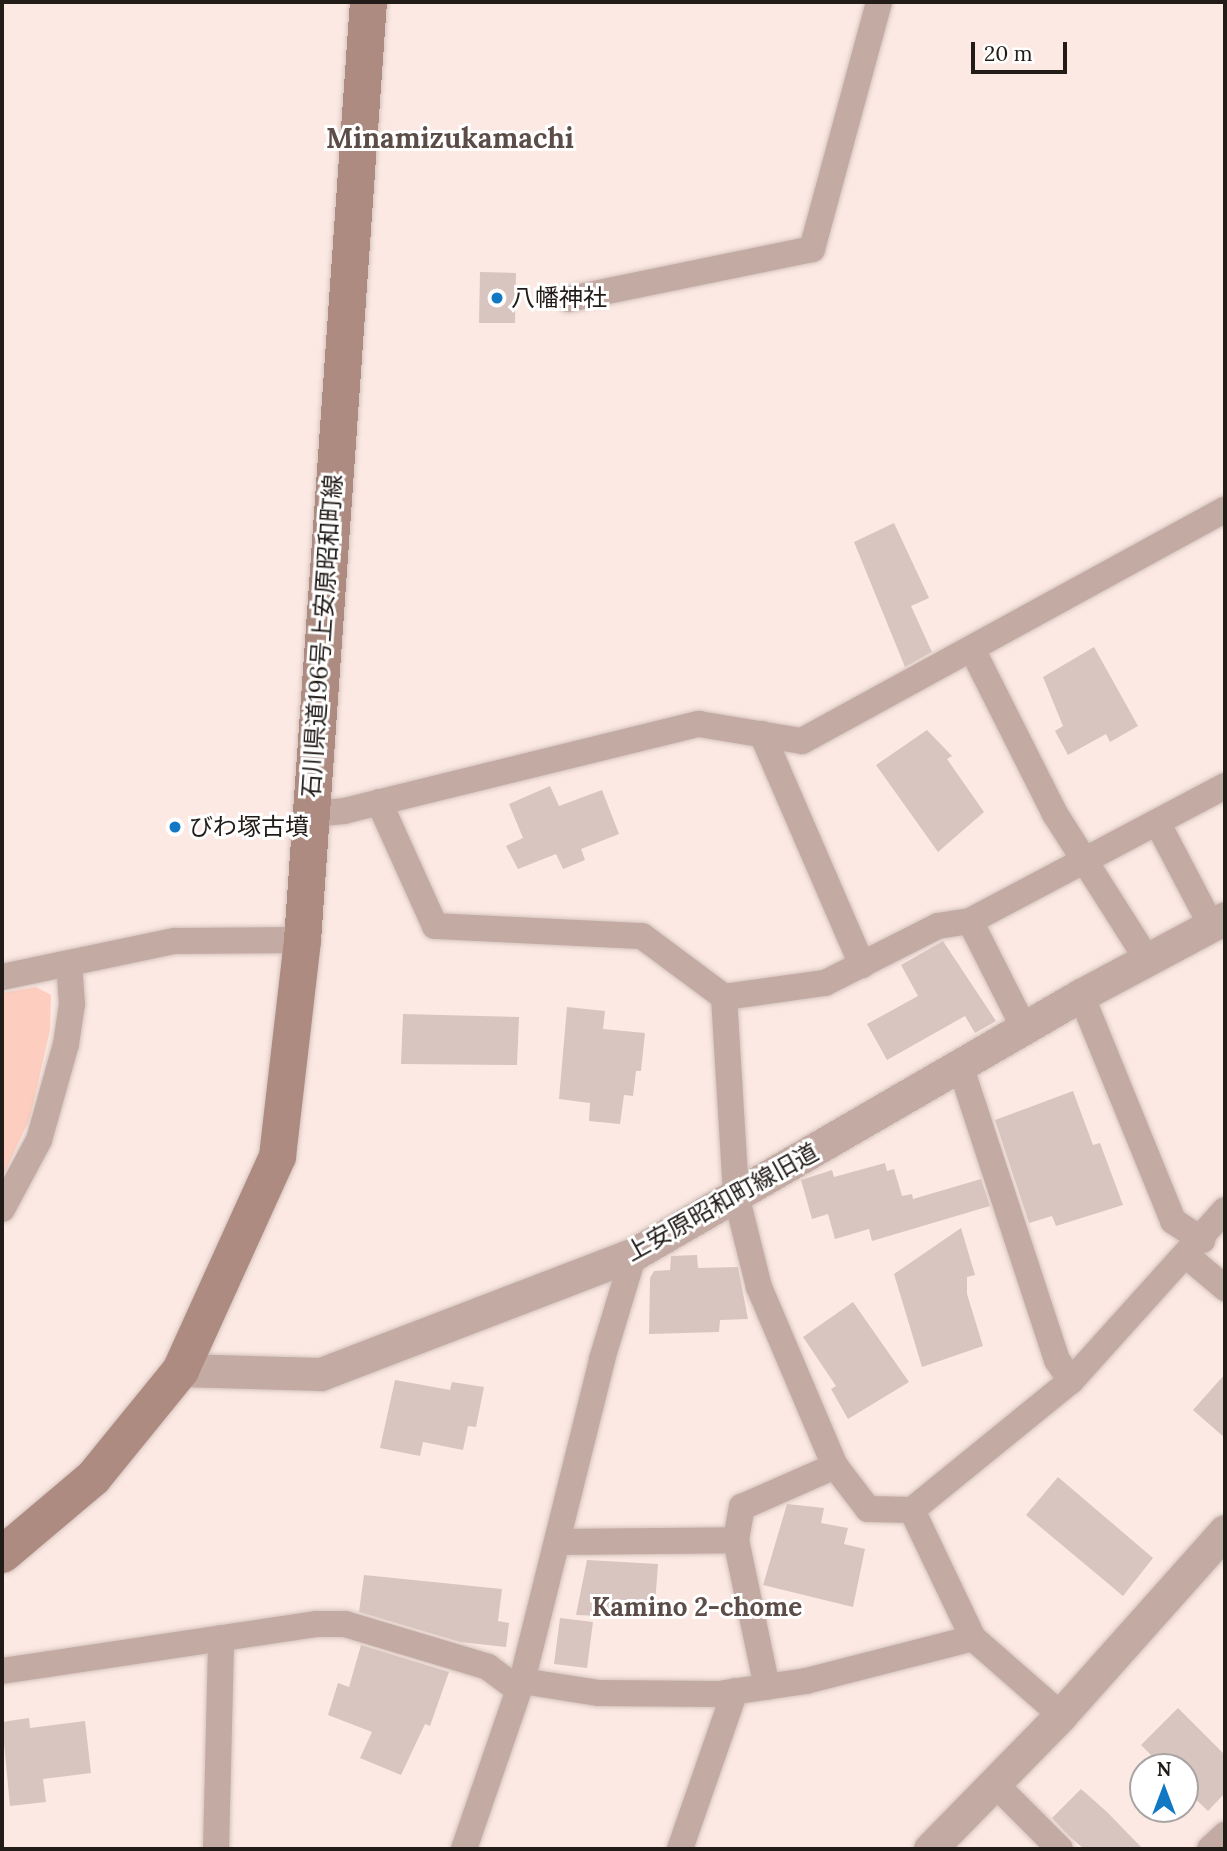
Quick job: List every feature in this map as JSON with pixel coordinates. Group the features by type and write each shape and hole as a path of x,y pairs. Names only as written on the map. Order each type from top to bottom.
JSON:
{"main road":[{"name":"石川県道196号上安原昭和町線","path":"2,1554 93,1477 180,1370 276,1156 302,940 368,2"}],"street":[{"path":"569,299 813,249 879,2"},
{"path":"311,814 379,802 699,724 802,741 973,651 1225,509"},
{"path":"973,651 1055,814 1088,859 1147,959"},
{"path":"762,734 862,965"},
{"path":"379,802 435,926 642,936 724,997 825,983 938,926 970,921 1225,786"},
{"path":"1157,822 1218,922"},
{"path":"970,921 1024,1028"},
{"name":"上安原昭和町線旧道","path":"180,1370 321,1374 634,1254 1081,995 1218,922"},
{"path":"2,977 175,941 302,940"},
{"path":"2,1209 40,1140 66,1044 72,1004 69,963"},
{"path":"1081,995 1173,1221 1225,1288"},
{"path":"724,997 736,1195 759,1287 835,1466 868,1509 912,1510 1071,1381 1194,1248 1225,1210"},
{"path":"960,1065 1057,1360 1071,1381"},
{"path":"464,1849 520,1686 558,1542 598,1372 634,1254"},
{"path":"767,1687 736,1540 742,1507 835,1466"},
{"path":"912,1510 962,1605 973,1638 1061,1715"},
{"path":"930,1849 1061,1715 1225,1531"},
{"path":"558,1542 736,1540"},
{"path":"2,1671 221,1638 345,1624 488,1667 520,1686 599,1693 735,1691 904,1660 973,1638"},
{"path":"216,1849 221,1638"},
{"path":"680,1849 735,1691"},
{"path":"994,1783 1060,1849"},
{"path":"1210,1849 1225,1835"}],"shaded area":[{"path":"36,987 51,995 50,1030 30,1118 2,1178 2,993"}],"building":[{"name":"八幡神社","path":"480,272 516,273 515,323 479,323"},
{"path":"894,523 929,598 911,606 932,652 905,667 854,542"},
{"path":"1094,647 1138,726 1110,742 1106,734 1068,755 1055,731 1063,726 1043,677"},
{"path":"927,730 952,756 947,759 984,812 938,852 876,765"},
{"path":"550,786 559,806 602,790 619,834 581,849 585,860 563,869 556,854 518,869 506,846 523,838 509,804"},
{"path":"943,941 996,1021 975,1033 965,1016 887,1060 867,1024 918,996 901,965"},
{"path":"567,1007 605,1011 603,1029 645,1033 641,1071 636,1071 633,1096 624,1095 620,1124 589,1121 590,1103 559,1099"},
{"path":"403,1014 519,1017 517,1065 401,1064"},
{"path":"1073,1091 1093,1145 1100,1143 1123,1205 1056,1226 1052,1216 1029,1223 995,1120"},
{"path":"885,1163 887,1171 894,1169 902,1196 912,1194 913,1199 981,1179 990,1206 872,1241 869,1229 835,1239 828,1214 812,1219 801,1180 832,1170 834,1177"},
{"path":"961,1228 975,1275 967,1277 967,1294 983,1346 922,1367 894,1274"},
{"path":"697,1255 698,1268 738,1267 748,1319 720,1320 719,1332 649,1334 650,1278 654,1271 670,1270 671,1256"},
{"path":"853,1302 909,1382 848,1419 831,1389 836,1386 803,1337"},
{"path":"1225,1374 1225,1438 1193,1410"},
{"path":"395,1380 450,1390 452,1382 484,1387 476,1427 468,1426 463,1450 423,1442 420,1456 380,1448"},
{"path":"1058,1477 1153,1558 1123,1596 1026,1515"},
{"path":"787,1504 824,1508 821,1523 848,1528 844,1544 865,1549 853,1607 763,1585"},
{"path":"587,1560 658,1564 654,1618 576,1615"},
{"path":"364,1575 502,1589 498,1621 509,1623 506,1647 460,1642 359,1612"},
{"path":"560,1618 593,1622 587,1668 554,1664"},
{"path":"361,1645 449,1672 430,1726 425,1724 401,1775 360,1758 372,1732 328,1715 338,1683 349,1687"},
{"path":"1178,1708 1225,1755 1225,1793 1208,1811 1199,1802 1199,1753 1149,1753 1141,1745"},
{"path":"29,1718 30,1728 85,1721 91,1773 43,1779 46,1802 10,1806 2,1722"},
{"path":"1081,1789 1143,1849 1084,1849 1069,1836 1052,1818"}],"place":[{"name":"八幡神社","path":"497,298"},
{"name":"びわ塚古墳","path":"175,827"}],"district":[{"name":"Minamizukamachi","path":"450,138"},
{"name":"Kamino 2-chome","path":"697,1607"}]}
